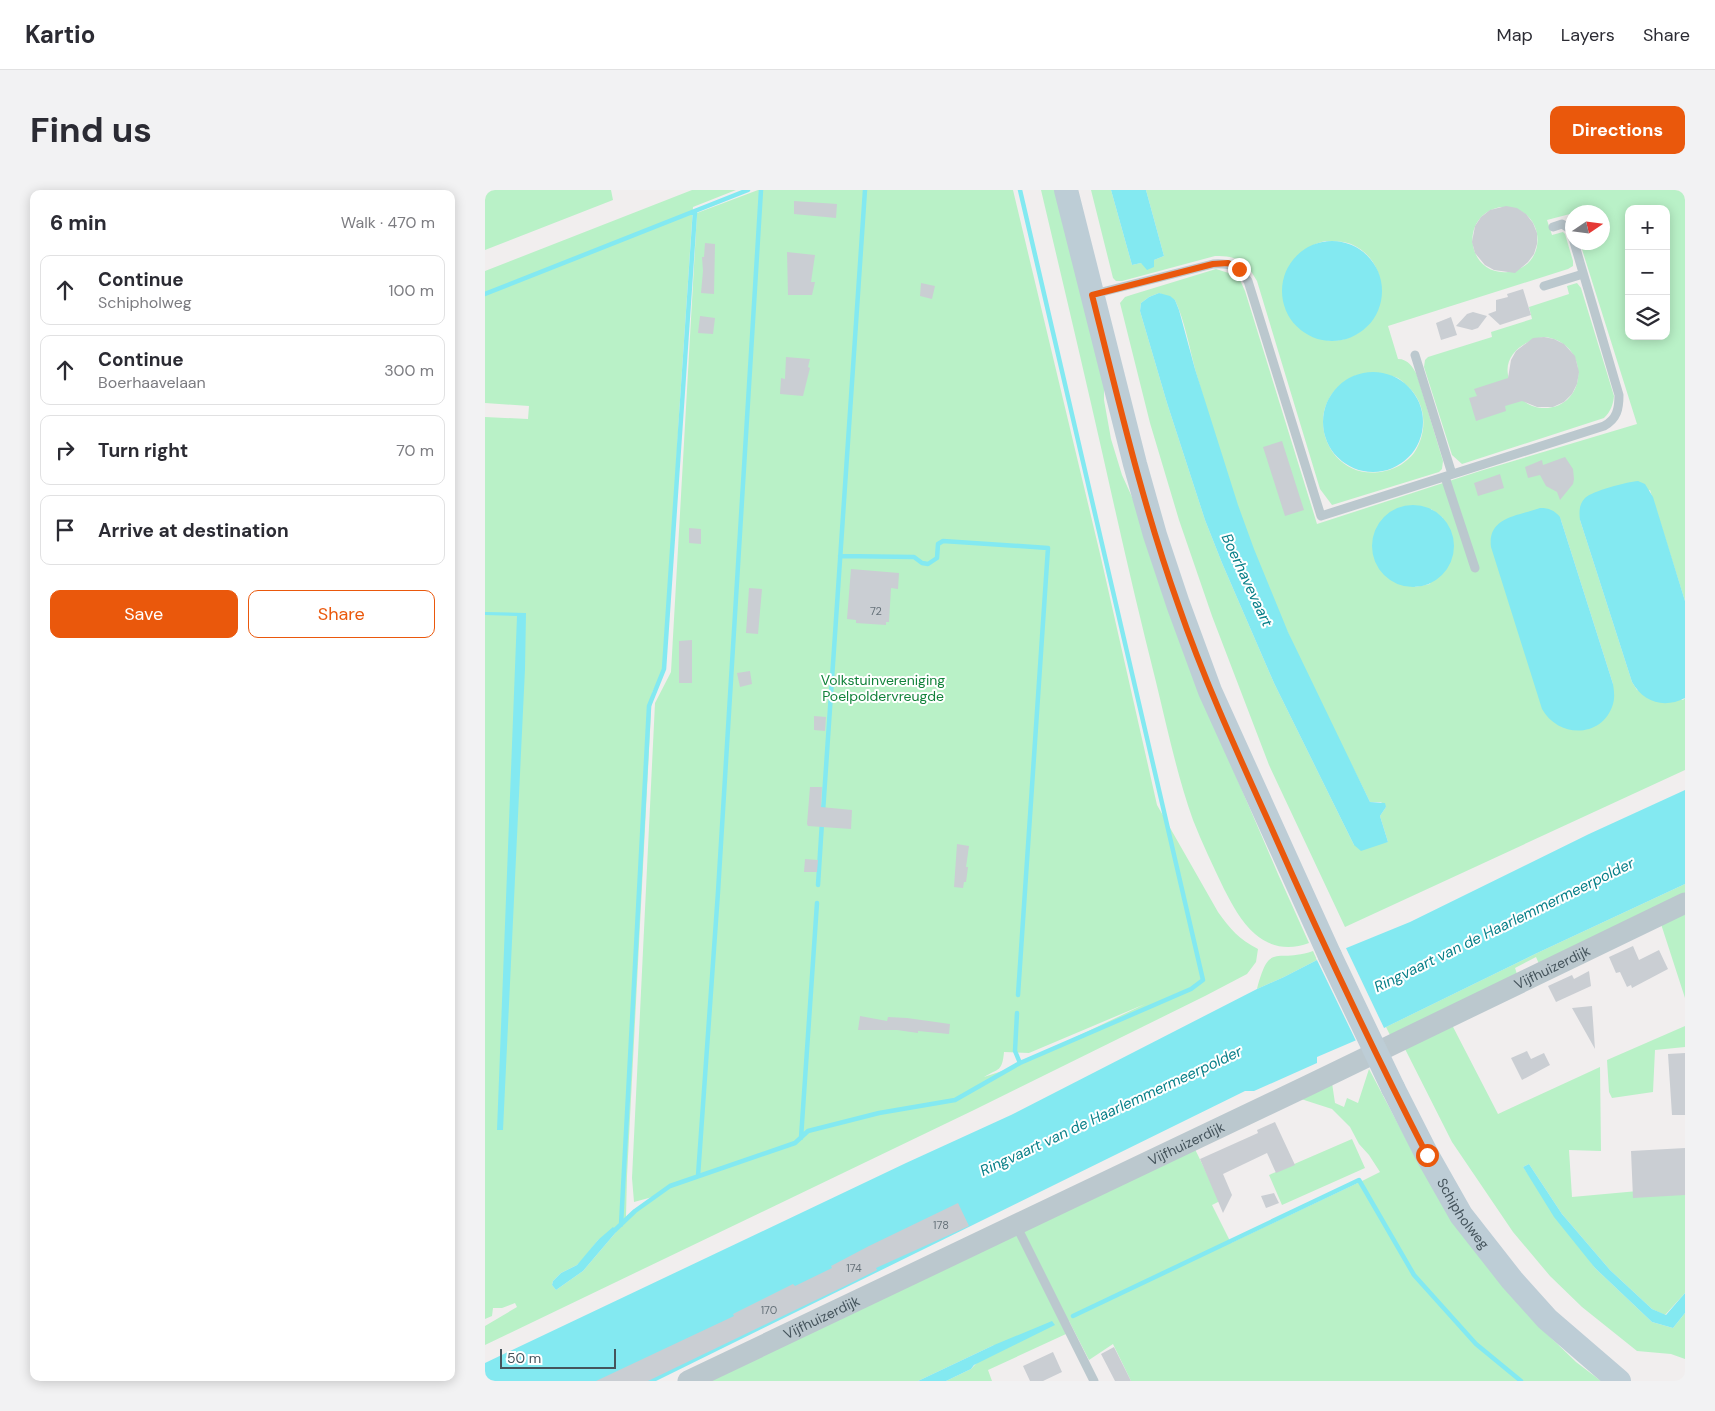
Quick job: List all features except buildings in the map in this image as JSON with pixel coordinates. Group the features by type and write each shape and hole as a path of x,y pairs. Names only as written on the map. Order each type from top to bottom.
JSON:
{"main road":[{"name":"Schipholweg","path":"1066,190 1101,292 1135,464 1155,535 1178,604 1210,691 1307,907 1393,1088 1427,1155 1461,1214 1512,1280 1547,1319 1619,1381"}],"street":[{"name":"Vijfhuizerdijk","path":"689,1381 1685,903"}],"lane":[{"path":"1553,227 1562,224 1565,226"},
{"path":"1101,292 1213,264 1228,263 1239,269 1248,281 1321,516 1612,422 1619,407 1619,395 1576,250"},
{"path":"1544,286 1583,274"},
{"path":"1415,355 1475,568"},
{"path":"1016,1225 1094,1381"}],"green space":[{"path":"485,190 611,190 613,200 485,250"},
{"name":"Volkstuinvereniging Poelpoldervreugde","path":"692,190 736,190 693,207 665,666 652,693 626,1217 656,1196 634,1202 632,1178 655,703 671,672 697,213 758,190 1013,190 1101,558 1157,805 1218,912 1235,933 1258,949 1256,962 1247,974 1205,996 974,1110 485,1345 485,1326 517,1307 515,1303 502,1308 493,1308 492,1316 485,1319 485,417 528,419 529,406 485,403 485,271","holes":["1145,1004 1011,1068 984,1077 999,1069 1004,1052 1029,1053","617,1231 583,1271 556,1290 552,1285 553,1281 561,1273 577,1265 598,1240"]},
{"path":"1041,190 1058,190 1104,385 1104,400 1111,439 1122,475 1137,508 1190,669 1309,943 1295,947 1274,945 1261,939 1245,924 1224,889 1193,820 1177,768 1142,626"},
{"path":"1091,190 1111,190 1132,265 1141,263 1154,267 1154,260 1164,256 1146,190 1685,190 1685,601 1650,490 1580,520 1632,682 1637,690 1683,700 1685,698 1685,770 1345,927 1269,765 1212,616 1179,520 1150,423 1120,303 1125,297 1216,269 1235,275 1240,280 1317,524 1480,471 1637,424 1582,250 1610,250 1610,205 1565,205 1565,215 1547,220 1552,235 1563,232 1565,234 1565,250 1570,250 1573,261 1573,266 1568,269 1388,326 1398,359 1402,359 1412,366 1417,375 1443,461 1442,469 1439,472 1332,505 1320,489 1257,281 1245,264 1230,257 1215,256 1116,281 1113,278","holes":["1500,207 1515,209 1527,215 1534,225 1537,236 1536,248 1531,259 1522,268 1508,272 1494,271 1484,265 1476,256 1473,244 1473,233 1478,222 1487,213","1325,241 1351,244 1365,253 1374,264 1380,278 1381,292 1372,320 1362,330 1348,338 1331,341 1320,338 1297,325 1287,310 1283,291 1288,269 1303,251","1159,293 1175,300 1226,470 1265,580 1298,655 1370,802 1381,802 1386,807 1380,816 1388,842 1354,845 1274,683 1205,520 1167,403 1140,311 1141,303","1357,375 1391,376 1402,381 1417,398 1423,416 1422,435 1414,453 1401,465 1385,471 1364,472 1347,466 1334,454 1326,438 1323,420 1327,403 1338,387","1431,509 1443,518 1430,584 1415,587","1560,517 1613,684 1612,704 1608,713 1593,727"]},
{"path":"1577,283 1581,288 1614,396 1610,410 1604,418 1462,464 1452,455 1424,367 1425,360 1428,357 1492,337 1491,332 1532,319 1529,307 1569,294 1567,286","holes":["1544,337 1560,342 1570,350 1577,362 1576,388 1568,398 1557,406 1542,408 1525,402 1509,379 1509,360 1518,349 1530,341"]},
{"path":"1685,884 1685,894 1539,964 1536,957 1515,968 1517,974 1390,1035 1386,1027 1535,954"},
{"path":"1685,914 1685,998 1661,924"},
{"path":"1313,951 1317,960 1257,989 1266,964 1270,959 1276,956"},
{"path":"1451,1023 1498,1114 1600,1067 1601,1151 1569,1150 1572,1197 1685,1189 1685,1293 1665,1315 1652,1309 1610,1270 1562,1214 1529,1164 1523,1167 1595,1268 1652,1322 1673,1328 1685,1313 1685,1359 1671,1354 1637,1351 1582,1307 1550,1276 1513,1232 1452,1142 1403,1045"},
{"path":"1685,1026 1685,1047 1655,1050 1653,1092 1612,1098 1609,1092 1607,1060"},
{"path":"1369,1069 1416,1158 1542,1329 1576,1362 1601,1381 1131,1381 1113,1344 1089,1360 1069,1321 1066,1334 988,1370 992,1381 946,1381 971,1369 994,1345 918,1381 711,1381 1193,1145 1220,1201 1212,1205 1231,1243 1364,1180 1380,1172 1359,1144 1350,1127 1332,1109 1301,1099 1332,1083 1335,1103 1344,1107 1347,1098 1358,1103"},
{"path":"1352,1139 1365,1168 1282,1205 1269,1175"}],"water":[{"path":"1111,190 1146,190 1164,256 1154,260 1154,267 1147,270 1141,263 1132,265"},
{"path":"1332,241 1351,245 1367,256 1378,272 1382,291 1378,310 1367,326 1351,337 1332,341 1313,337 1297,326 1286,310 1282,291 1286,272 1297,256 1313,245"},
{"name":"Boerhavevaart","path":"1159,293 1170,296 1175,300 1179,310 1195,369 1238,505 1288,632 1370,802 1385,803 1386,807 1380,816 1388,842 1361,851 1354,845 1274,683 1222,563 1205,520 1167,403 1140,311 1141,303"},
{"path":"1373,372 1392,376 1409,386 1419,403 1423,422 1419,441 1409,458 1392,468 1373,472 1354,468 1337,458 1327,441 1323,422 1327,403 1337,386 1354,376"},
{"path":"1638,481 1645,484 1653,497 1685,601 1685,698 1669,703 1655,702 1648,699 1632,682 1580,520 1581,505 1583,500 1589,495 1610,487"},
{"path":"1413,505 1429,508 1442,517 1451,530 1454,546 1451,562 1442,575 1429,584 1413,587 1397,584 1384,575 1375,562 1372,546 1375,530 1384,517 1397,508"},
{"path":"1540,508 1551,510 1560,517 1613,684 1614,701 1608,715 1591,728 1569,730 1559,726 1550,719 1542,709 1491,547 1491,537 1494,529 1499,524 1506,519"},
{"path":"485,612 526,613 503,1130 497,1130 517,616 485,615"},
{"name":"Ringvaart van de Haarlemmermeerpolder","path":"1685,790 1685,884 1535,954 1380,1030 1317,1057 1317,1063 1254,1091 1245,1091 656,1381 485,1381 485,1363 1011,1115 1317,960 1410,922 1589,834"},
{"path":"1529,1164 1562,1214 1610,1270 1652,1309 1666,1315 1685,1293 1685,1313 1673,1328 1652,1322 1595,1268 1554,1217 1523,1167"},
{"path":"613,1227 617,1231 583,1271 556,1290 552,1285 553,1281 561,1273 577,1265 598,1240"},
{"path":"1052,1321 1055,1325 946,1381 918,1381 994,1345"}],"pier":[{"path":"1345,946 1385,1030 1357,1043 1316,958"}],"waterway":[{"path":"485,294 748,190"},
{"path":"698,1176 718,892 761,190"},
{"path":"823,812 865,190"},
{"path":"615,1230 635,1211 670,1186 795,1143 808,1131 879,1113 955,1100 1020,1063 1191,989 1203,980 1020,190"},
{"path":"621,1225 649,706 664,669 695,212"},
{"path":"840,556 914,557 922,563 928,564 937,558 938,544 943,541 1048,548 1018,995"},
{"path":"818,885 822,822"},
{"path":"801,1138 817,903"},
{"path":"1017,1013 1015,1051 1020,1063"},
{"path":"1073,1316 1359,1180 1414,1275 1476,1344 1521,1381"}],"route":[{"path":"1239,269 1228,263 1213,264 1092,295 1155,535 1210,691 1307,907 1427,1155"}]}
